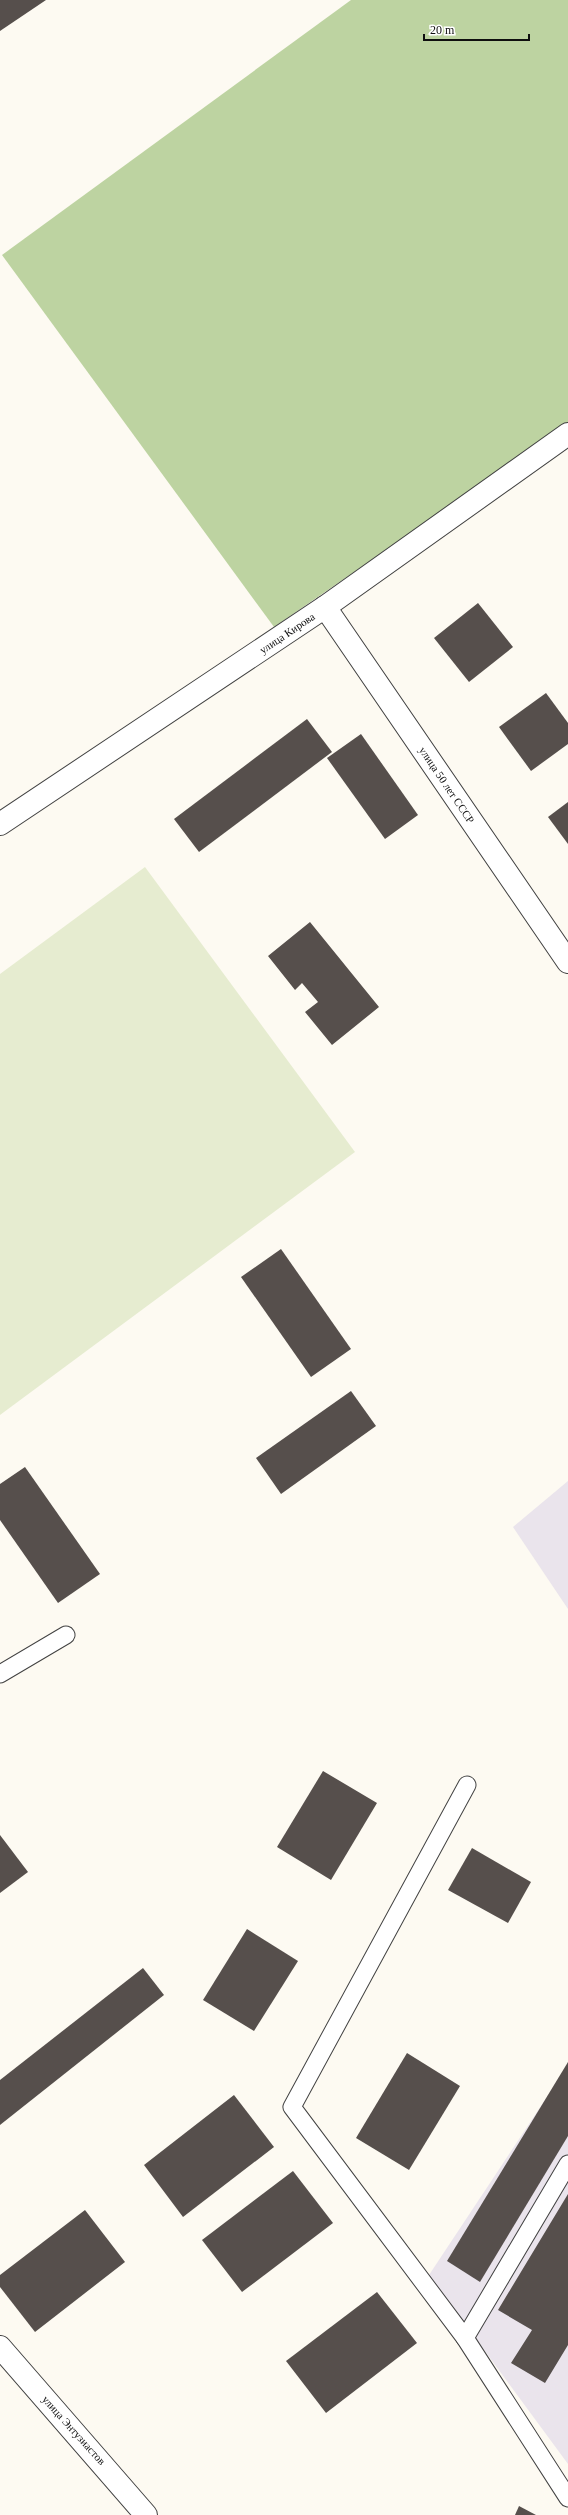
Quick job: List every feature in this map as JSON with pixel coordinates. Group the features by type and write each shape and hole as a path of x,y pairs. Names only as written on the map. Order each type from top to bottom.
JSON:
{"street":[{"name":"улица Кирова","path":"0,824 325,607 568,434"},
{"name":"улица 50 лет СССР","path":"325,607 568,962"},
{"name":"улица Энтузиастов","path":"0,2347 113,2474 146,2515"},
{"path":"113,2474 163,2515"}],"lane":[{"path":"0,1674 66,1635"},
{"path":"466,1785 292,2107 465,2338 568,2498"},
{"path":"465,2338 568,2164"}],"shaded area":[{"path":"568,1481 568,1609 513,1527"},
{"path":"568,2065 568,2464 429,2275"}],"green space":[{"path":"351,0 568,0 568,425 274,627 2,255"},
{"path":"145,867 355,1152 0,1415 0,974"}],"building":[{"path":"0,0 46,0 0,31"},
{"path":"478,603 513,647 469,682 434,638"},
{"path":"546,693 568,723 568,744 531,771 499,727"},
{"path":"307,719 332,752 199,852 174,819"},
{"path":"361,734 418,815 385,839 327,758"},
{"path":"568,802 568,844 548,817"},
{"path":"310,922 379,1007 332,1045 305,1012 318,1002 302,983 295,990 268,956"},
{"path":"281,1249 351,1349 311,1377 241,1277"},
{"path":"351,1391 376,1426 281,1494 256,1458"},
{"path":"25,1467 100,1574 58,1603 0,1520 0,1484"},
{"path":"323,1771 377,1803 331,1880 277,1847"},
{"path":"0,1835 28,1872 0,1893"},
{"path":"472,1848 531,1882 508,1923 448,1890"},
{"path":"247,1929 298,1961 254,2031 203,2000"},
{"path":"143,1968 164,1995 0,2125 0,2080"},
{"path":"407,2053 460,2086 409,2170 356,2138"},
{"path":"568,2062 568,2136 480,2282 447,2261"},
{"path":"234,2095 274,2147 183,2217 144,2165"},
{"path":"293,2171 333,2223 242,2292 202,2240"},
{"path":"568,2194 568,2345 545,2383 511,2363 532,2330 498,2310"},
{"path":"85,2210 125,2262 35,2332 0,2287 0,2275"},
{"path":"377,2292 417,2343 326,2413 286,2361"},
{"path":"519,2506 536,2515 515,2515"}]}
